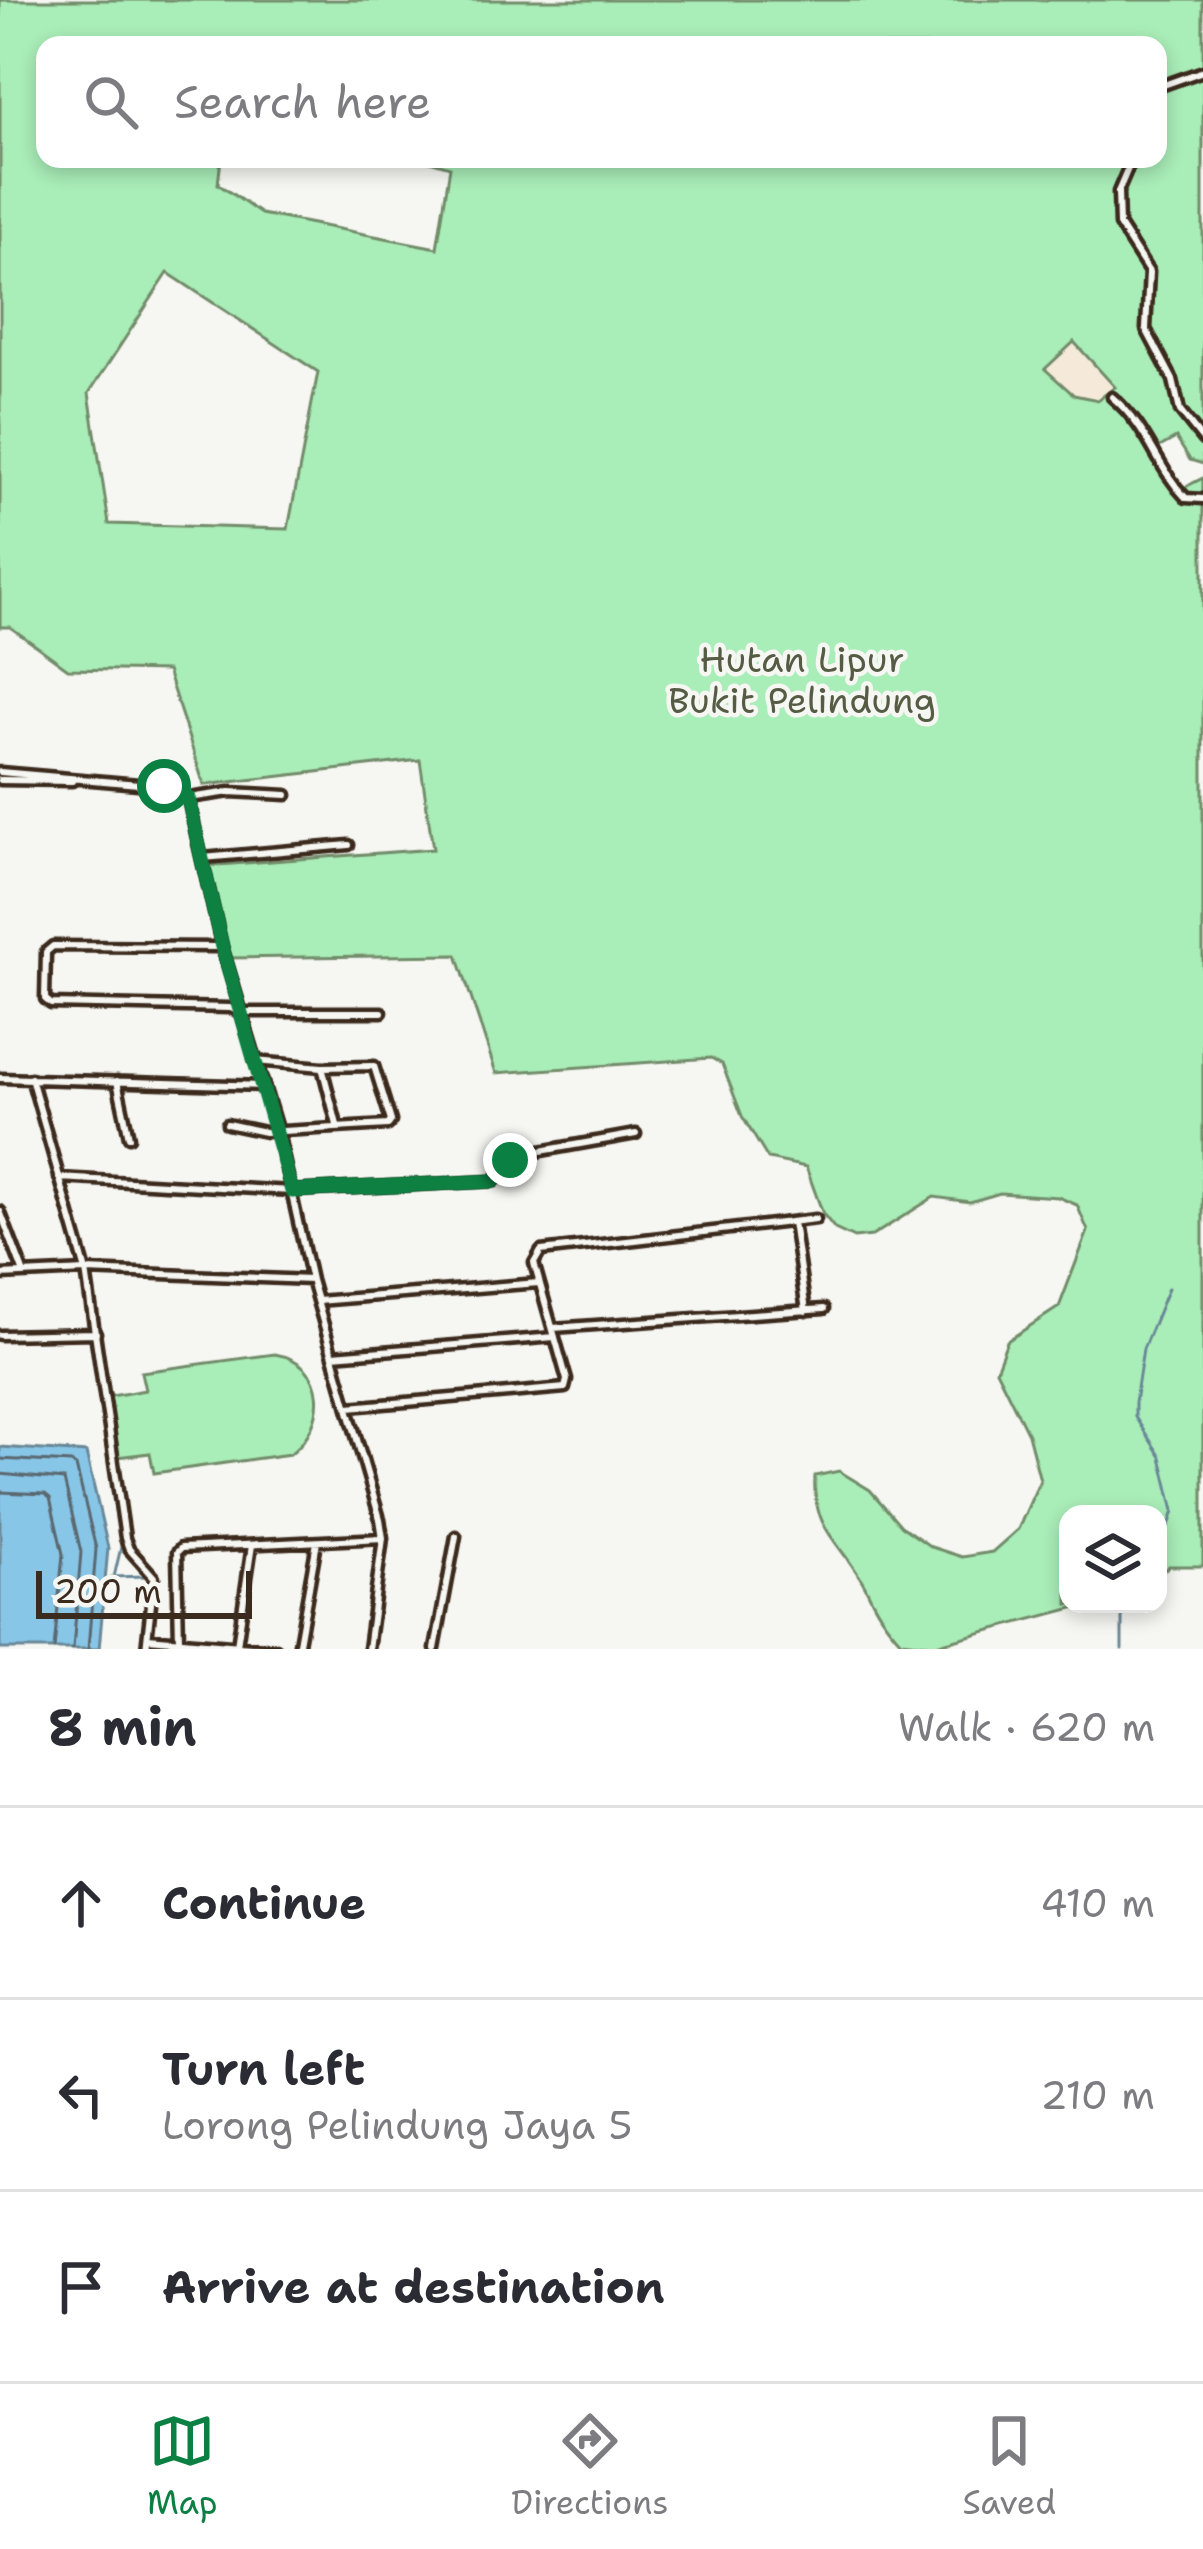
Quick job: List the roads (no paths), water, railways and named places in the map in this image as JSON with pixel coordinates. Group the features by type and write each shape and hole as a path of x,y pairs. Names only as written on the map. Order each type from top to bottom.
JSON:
{"street":[{"path":"1167,84 1203,71"},
{"path":"1128,168 1118,192 1119,225 1149,272 1147,329 1173,380 1180,411 1203,440"},
{"path":"1112,397 1140,423 1177,489 1186,498 1203,499"},
{"path":"0,776 65,784 76,780 173,787 188,798 222,947 278,1132 311,1280 383,1538 368,1649"},
{"path":"188,798 230,791 286,795"},
{"path":"202,858 349,844"},
{"path":"222,947 53,946 47,949 45,998 48,1003 241,1012 382,1012"},
{"path":"226,1124 278,1132 390,1123 374,1066 254,1061"},
{"path":"322,1067 337,1125"},
{"path":"0,1078 264,1086"},
{"path":"31,1078 86,1271 125,1538 154,1577 146,1649"},
{"path":"117,1081 129,1137"},
{"path":"59,1178 292,1191 494,1181 510,1160 524,1154 636,1134"},
{"path":"0,1210 23,1271"},
{"path":"348,1407 561,1390 567,1380 533,1262 541,1251 815,1220"},
{"path":"793,1222 806,1311"},
{"path":"0,1275 86,1271 311,1280"},
{"path":"317,1301 539,1283"},
{"path":"333,1355 824,1310"},
{"path":"0,1335 96,1334"},
{"path":"435,1649 456,1536"},
{"path":"179,1641 179,1550 383,1538"},
{"path":"298,1649 317,1542"},
{"path":"237,1646 253,1545"},
{"path":"148,1638 276,1649"}],"water":[{"path":"0,1447 86,1453 108,1548 99,1649 0,1649"}],"waterway":[{"path":"1167,1532 1174,1511 1161,1457 1135,1417 1135,1402 1143,1349 1168,1288"},
{"path":"92,1339 121,1547 114,1577"},
{"path":"111,1577 147,1576"},
{"path":"1122,1649 1123,1613"}],"park label":[{"name":"Hutan Lipur Bukit Pelindung","path":"802,680"}]}
